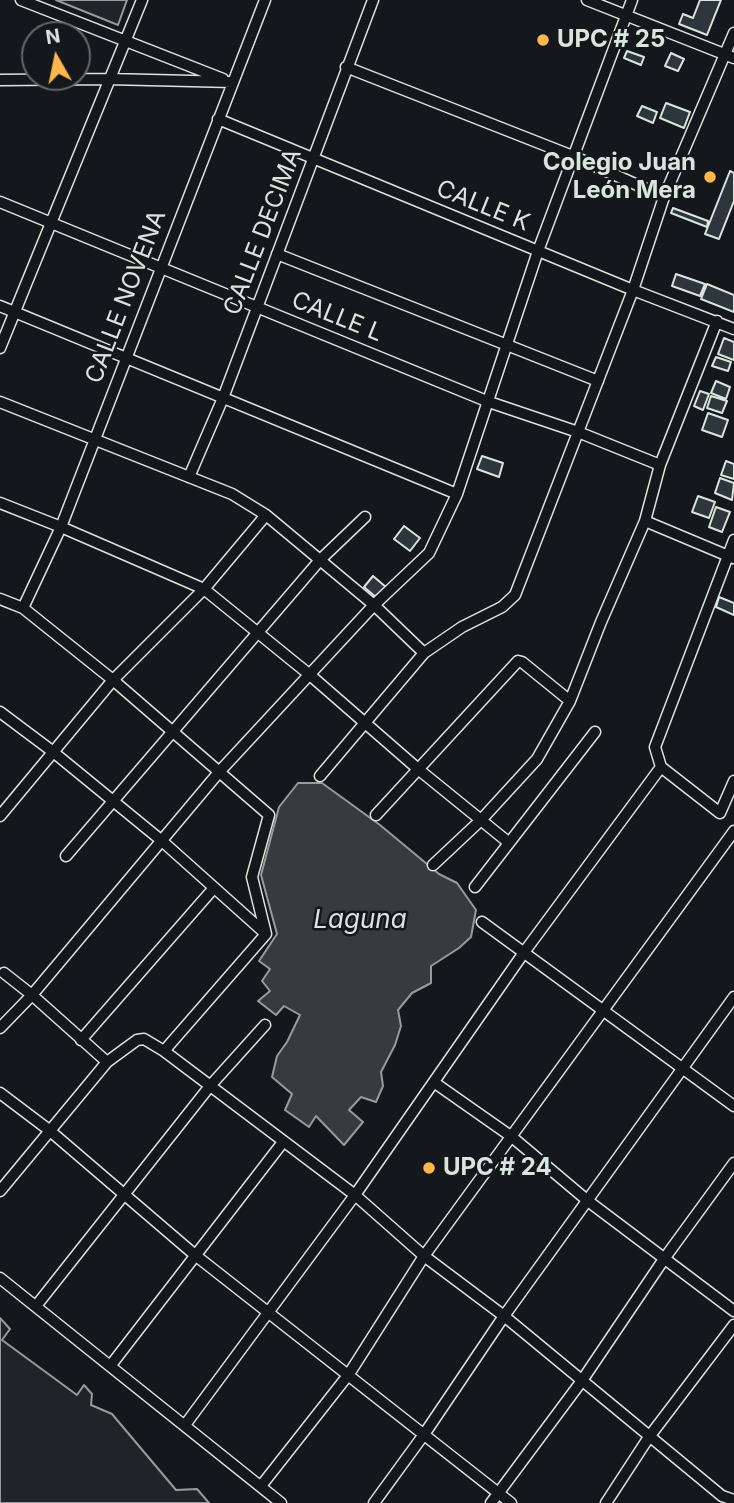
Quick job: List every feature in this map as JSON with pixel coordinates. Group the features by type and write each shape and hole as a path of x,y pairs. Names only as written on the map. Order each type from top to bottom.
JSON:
{"street":[{"path":"21,0 233,82"},
{"path":"0,348 142,0"},
{"name":"CALLE NOVENA","path":"23,608 61,527 265,0"},
{"name":"CALLE DECIMA","path":"189,477 223,398 373,0"},
{"path":"587,0 730,57"},
{"path":"0,1028 32,995 220,771 374,605 429,553 457,494 538,251 632,0"},
{"path":"320,776 424,653 462,626 502,607 515,595 598,381 664,197 730,57 734,33"},
{"path":"346,67 575,158 664,197"},
{"path":"0,80 233,82"},
{"name":"CALLE K","path":"218,119 632,290 734,328"},
{"name":"CALLE L","path":"0,202 489,401 578,432 660,465"},
{"path":"278,254 598,381"},
{"path":"0,306 457,494"},
{"path":"433,865 481,820 537,759 570,701 645,521 660,465 717,321"},
{"path":"0,402 232,494 266,515 374,605 424,653"},
{"path":"0,503 204,589 508,842"},
{"path":"0,816 113,680 204,589 266,515"},
{"path":"66,856 320,560 365,517"},
{"path":"645,521 731,557"},
{"path":"261,1486 349,1374 424,1256 734,829 720,813 661,767 656,753 656,741 731,557 734,540"},
{"path":"0,599 23,608 113,680 269,815 251,877 266,934"},
{"path":"376,815 517,661 522,662 570,701"},
{"path":"0,712 162,841 266,934"},
{"path":"475,887 595,732"},
{"path":"185,1425 355,1195 525,951 661,767"},
{"path":"720,813 734,781"},
{"path":"81,1040 213,889"},
{"path":"482,922 734,1106"},
{"path":"164,1051 266,934"},
{"path":"4,973 107,1062"},
{"path":"374,1503 504,1316 734,997"},
{"path":"36,1306 210,1086 265,1025"},
{"path":"0,1191 107,1062 137,1040 144,1039 164,1051 355,1195 424,1256 504,1316 722,1496 734,1500"},
{"path":"435,1083 512,1137 588,1200 734,1311"},
{"path":"0,1093 49,1130 195,1255 512,1503"},
{"path":"111,1365 284,1142"},
{"path":"491,1503 581,1382 664,1259 734,1163"},
{"path":"0,1278 281,1503"},
{"path":"606,1503 649,1437 734,1325"}],"shaded area":[{"path":"56,0 127,0 118,25"},
{"path":"0,1318 10,1329 2,1340 77,1395 84,1385 92,1394 91,1405 112,1414 176,1490 197,1489 209,1503 0,1503"}],"water":[{"name":"Laguna","path":"298,783 322,783 380,825 439,874 457,883 476,910 471,937 431,966 431,983 412,993 398,1010 401,1026 381,1072 383,1086 376,1102 361,1097 349,1110 363,1122 344,1145 316,1116 309,1127 285,1110 292,1094 272,1077 277,1056 300,1015 284,1006 276,1015 258,1001 270,991 262,981 270,969 259,961 277,934 261,875 279,807"}],"building":[{"path":"700,0 721,0 707,35 679,24 683,14 693,18"},
{"path":"627,51 644,57 641,65 624,58"},
{"path":"671,53 684,59 678,71 665,66"},
{"path":"666,103 690,112 684,128 660,118"},
{"path":"642,106 657,112 653,123 637,116"},
{"path":"730,171 734,173 734,201 719,239 705,234"},
{"path":"673,208 708,221 707,227 671,213"},
{"path":"676,274 705,284 700,296 672,286"},
{"path":"707,284 734,295 734,312 701,299"},
{"path":"724,338 734,342 734,360 718,354"},
{"path":"716,357 731,362 728,371 712,366"},
{"path":"716,381 730,387 726,399 711,393"},
{"path":"700,391 709,394 703,410 694,406"},
{"path":"711,396 727,401 722,413 707,408"},
{"path":"708,413 728,420 722,437 702,430"},
{"path":"482,456 503,463 499,477 477,469"},
{"path":"726,461 734,464 734,479 721,475"},
{"path":"720,478 734,483 732,500 715,493"},
{"path":"698,496 715,502 709,518 692,512"},
{"path":"716,507 730,512 722,532 709,527"},
{"path":"404,526 420,538 410,551 394,539"},
{"path":"373,576 387,588 378,599 364,587"},
{"path":"719,597 734,603 734,615 716,607"}],"place":[{"name":"UPC # 25","path":"543,40"},
{"name":"Colegio Juan León Mera","path":"710,177"},
{"name":"UPC # 24","path":"429,1168"}]}
